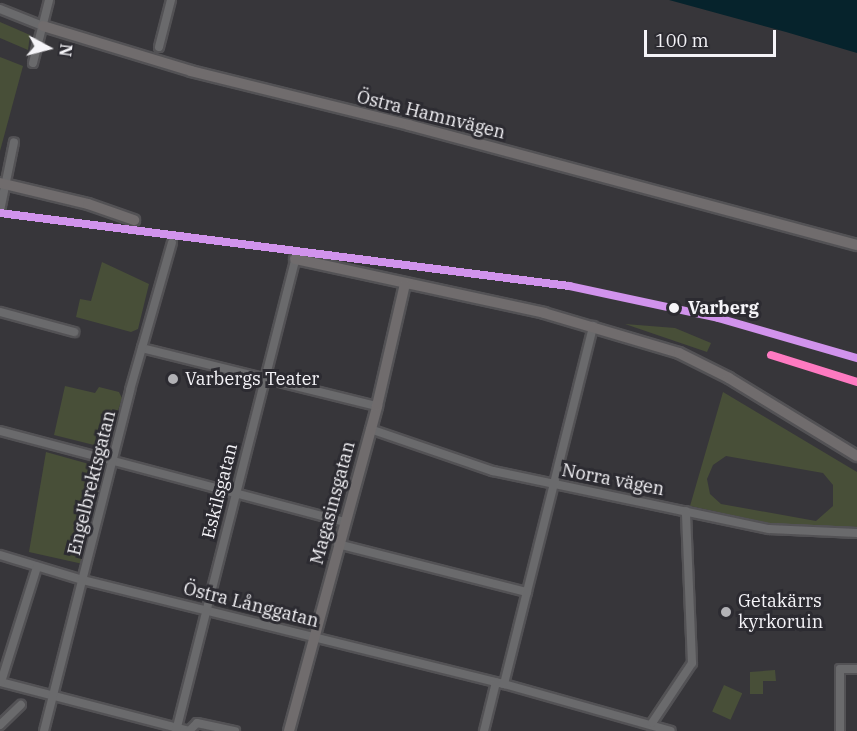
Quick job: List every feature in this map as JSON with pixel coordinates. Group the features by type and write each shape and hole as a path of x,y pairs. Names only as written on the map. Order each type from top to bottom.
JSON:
{"street":[{"path":"33,63 49,0"},
{"path":"159,47 171,0"},
{"name":"Östra Hamnvägen","path":"0,9 43,26 191,71 420,128 857,245"},
{"path":"0,211 3,183 14,142"},
{"path":"3,183 88,204 134,220"},
{"name":"Engelbrektsgatan","path":"44,731 111,463 172,243"},
{"path":"295,259 594,326 679,352 729,378 857,456"},
{"name":"Eskilsgatan","path":"176,728 295,259"},
{"name":"Magasinsgatan","path":"289,731 338,543 377,406 405,284"},
{"path":"0,312 74,332"},
{"path":"484,731 527,592 594,326"},
{"path":"142,348 377,406"},
{"name":"Norra vägen","path":"370,429 463,464 769,529 857,533"},
{"path":"0,431 111,463 345,522"},
{"path":"640,731 692,663 686,511"},
{"path":"338,543 527,592"},
{"name":"Östra Långgatan","path":"0,555 83,580 206,608 500,683 648,722 671,731"},
{"path":"37,567 1,682 189,731 197,723 235,731"},
{"path":"840,731 840,669 857,669"},
{"path":"0,725 21,705"}],"green space":[{"path":"0,22 30,35 28,50 0,38"},
{"path":"0,57 23,66 0,151"},
{"path":"102,262 149,284 138,329 131,332 76,317 80,299 91,301"},
{"path":"625,324 675,328 711,343 707,352"},
{"path":"65,386 95,393 99,387 119,392 122,398 106,448 54,435"},
{"path":"723,392 857,472 857,527 773,524 690,506","holes":["726,456 823,473 833,485 833,506 816,521 721,504 710,494 707,479 713,465"]},
{"path":"46,452 107,469 83,564 29,552"},
{"path":"775,670 776,681 763,681 763,694 750,694 750,672"},
{"path":"724,685 742,693 730,720 712,711"}],"water":[{"path":"669,0 857,0 857,53 786,32"}],"rail line":[{"name":"100","path":"0,213 569,286 718,318 857,358"}],"transit line":[{"path":"771,355 857,382"}],"place":[{"name":"Varberg","path":"674,308"},
{"name":"Varbergs Teater","path":"173,379"},
{"name":"Getakärrs kyrkoruin","path":"726,612"}]}
